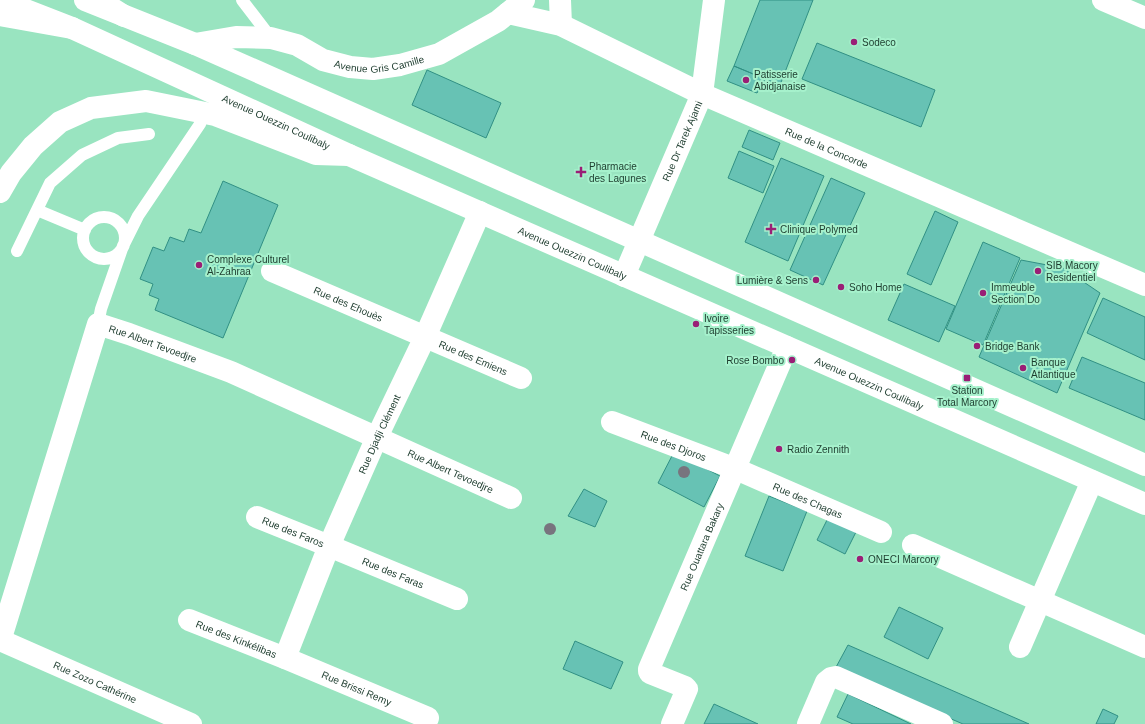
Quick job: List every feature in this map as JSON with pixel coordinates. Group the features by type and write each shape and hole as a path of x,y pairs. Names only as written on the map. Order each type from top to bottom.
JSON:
{"main road":[{"name":"Avenue Ouezzin Coulibaly","path":"0,0 72,28 349,155 1145,504"},
{"path":"85,0 195,44 1145,465"},
{"path":"99,0 124,16"},
{"name":"Avenue Gris Camille","path":"195,44 236,37 271,38 297,45 323,60 350,67 373,69 400,66 439,54 498,21 524,0"},
{"path":"560,0 561,25"},
{"name":"Rue Dr Tarek Ajami","path":"624,276 702,94 714,0"},
{"path":"1103,0 1145,18"},
{"name":"Rue de la Concorde","path":"508,13 561,25 702,94 1145,285"},
{"path":"0,15 72,28"},
{"path":"0,192 11,173 38,141 60,122 91,108 146,101 215,115 316,154 349,155"},
{"name":"Rue Djadji Clément","path":"285,658 329,546 377,437 425,337 480,212"},
{"name":"Rue des Ehouès","path":"272,271 425,337"},
{"name":"Rue Albert Tevoedjre","path":"0,640 98,324 230,372 511,498"},
{"name":"Rue des Emiens","path":"425,337 521,378"},
{"name":"Rue Ouattara Bakary","path":"672,724 687,689 650,673 649,669 787,347"},
{"name":"Rue des Djoros","path":"612,422 736,469"},
{"name":"Rue des Chagas","path":"736,469 881,532"},
{"path":"1020,648 1092,481"},
{"name":"Rue des Faros","path":"257,517 329,546"},
{"path":"912,545 1145,647"},
{"name":"Rue des Faras","path":"329,546 457,600"},
{"name":"Rue des Kinkélibas","path":"189,620 285,658"},
{"name":"Rue Zozo Cathérine","path":"0,640 191,724"},
{"name":"Rue Brissi Remy","path":"285,658 428,718"},
{"path":"808,724 826,682 831,678 836,677 942,724"}],"lane":[{"path":"242,0 271,38"},
{"path":"98,324 101,309 123,246 125,238 123,230 119,224 112,219 96,219 89,224 85,230 83,238 85,246 96,258 112,258 119,253 123,246 138,216 200,124 204,112"},
{"path":"17,251 50,183 82,155 118,138 149,134"},
{"path":"37,210 85,230"}],"building":[{"path":"760,0 813,0 780,85 734,66"},
{"path":"817,43 935,90 921,127 802,79"},
{"name":"Patisserie Abidjanaise","path":"734,66 765,79 757,93 727,81"},
{"path":"427,70 501,103 486,138 412,105"},
{"path":"749,130 780,143 773,160 742,147"},
{"path":"739,151 774,166 763,193 728,178"},
{"path":"781,158 824,176 788,261 745,242"},
{"path":"831,178 865,193 823,285 790,270"},
{"name":"Complexe Culturel Al-Zahraa","path":"223,181 278,205 223,338 155,310 159,299 149,295 153,284 140,279 153,247 164,251 170,237 184,242 189,229 201,233"},
{"path":"935,211 958,222 931,285 907,274"},
{"name":"Immeuble Section Do","path":"983,242 1020,258 983,345 946,329"},
{"path":"1021,260 1063,268 1100,293 1057,393 979,357"},
{"path":"904,284 955,306 939,342 888,320"},
{"path":"1103,298 1145,317 1145,360 1087,333"},
{"path":"1082,357 1145,383 1145,420 1069,388"},
{"path":"674,452 720,476 704,507 658,483"},
{"path":"584,489 607,501 595,527 568,516"},
{"path":"769,496 807,511 783,571 745,556"},
{"path":"828,518 856,532 845,554 817,540"},
{"path":"899,607 943,628 928,659 884,637"},
{"path":"575,641 623,662 611,689 563,669"},
{"path":"848,645 1029,724 963,724 835,669"},
{"path":"848,694 911,724 853,724 837,717"},
{"path":"714,704 758,724 704,724"},
{"path":"1103,709 1118,716 1114,724 1096,724"}],"place":[{"name":"Sodeco","path":"854,42"},
{"name":"Patisserie Abidjanaise","path":"746,80"},
{"name":"Pharmacie des Lagunes","path":"581,172"},
{"name":"Clinique Polymed","path":"771,229"},
{"name":"Complexe Culturel Al-Zahraa","path":"199,265"},
{"name":"SIB Macory Residentiel","path":"1038,271"},
{"name":"Lumière & Sens","path":"816,280"},
{"name":"Soho Home","path":"841,287"},
{"name":"Immeuble Section Do","path":"983,293"},
{"name":"Ivoire Tapisseries","path":"696,324"},
{"name":"Bridge Bank","path":"977,346"},
{"name":"Rose Bombo","path":"792,360"},
{"name":"Banque Atlantique","path":"1023,368"},
{"name":"Station Total Marcory","path":"967,378"},
{"name":"Radio Zennith","path":"779,449"},
{"name":"ONECI Marcory","path":"860,559"}]}
